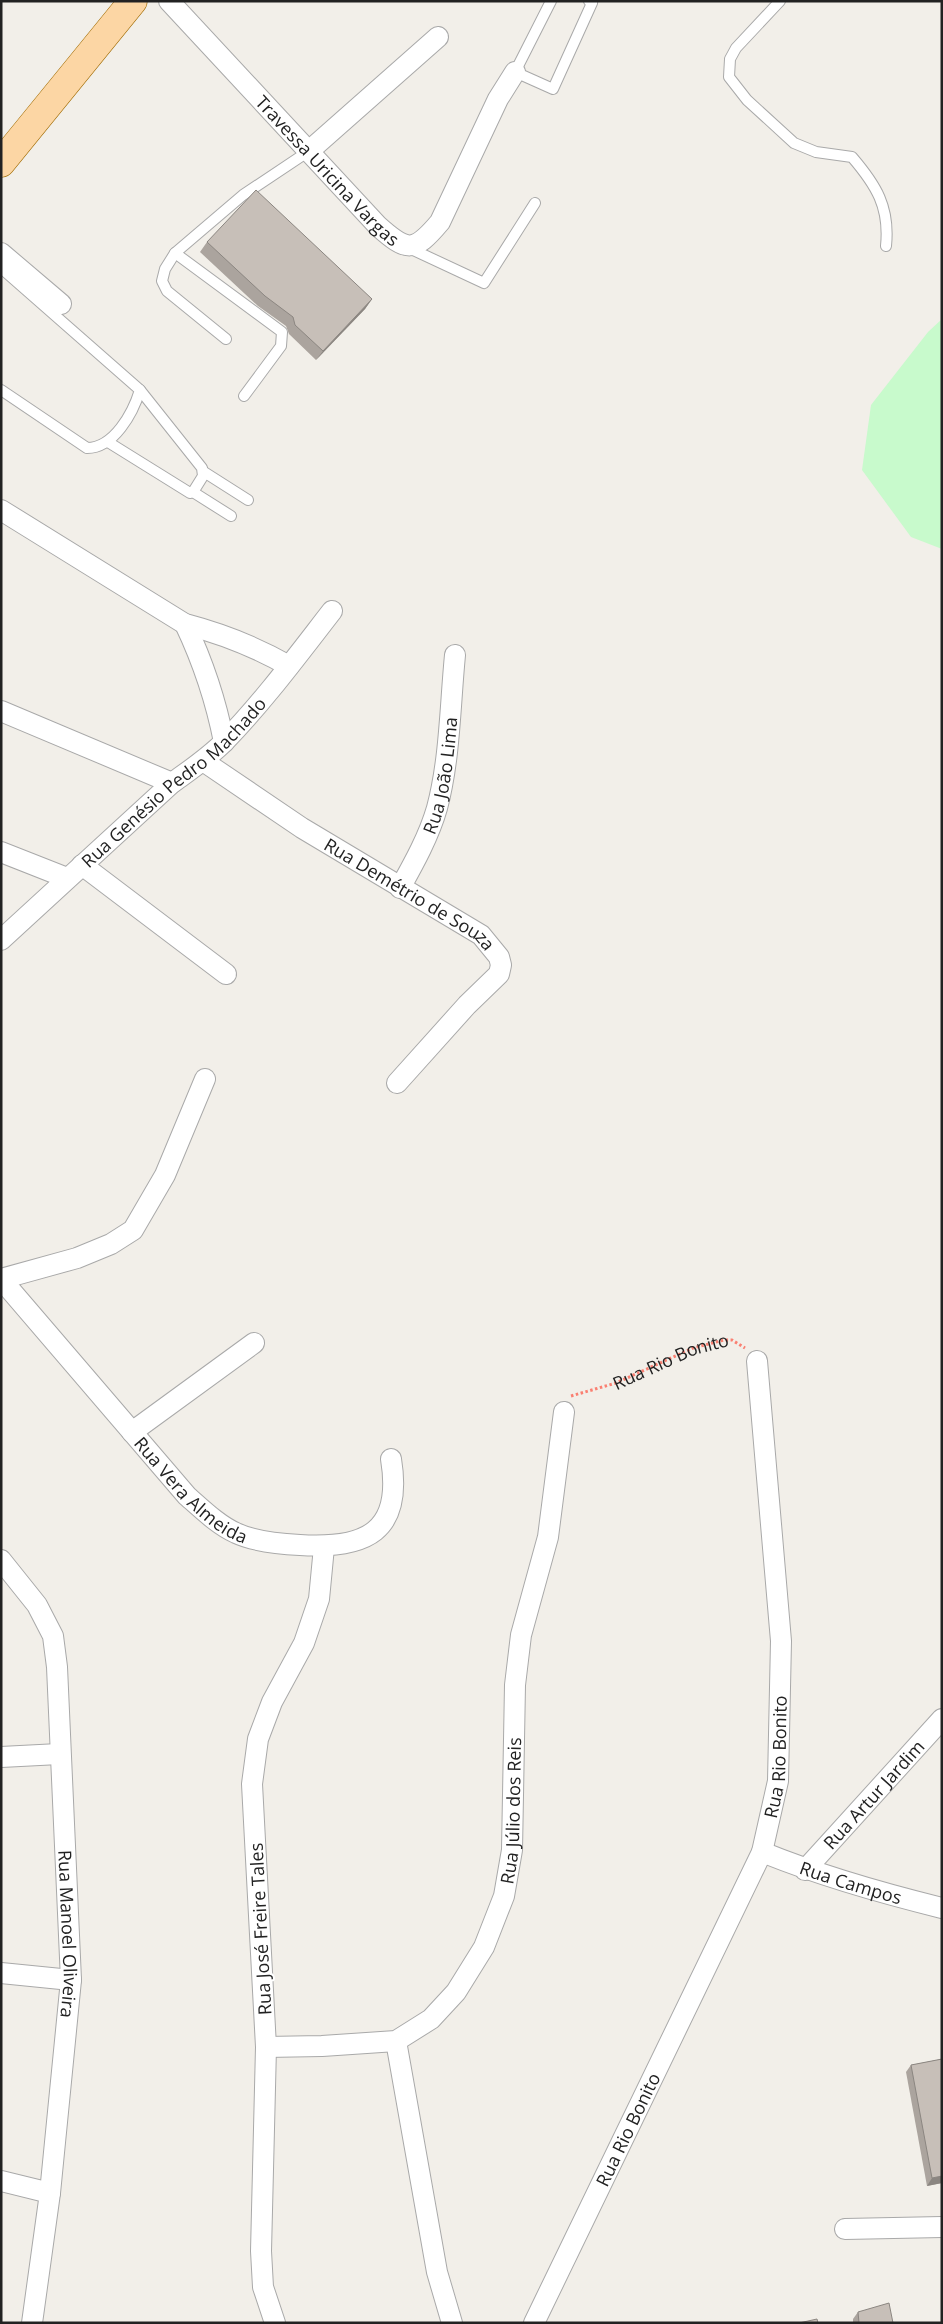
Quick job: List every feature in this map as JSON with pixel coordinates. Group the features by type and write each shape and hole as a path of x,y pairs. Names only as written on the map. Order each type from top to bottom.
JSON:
{"main road":[{"path":"1,163 128,3"}],"street":[{"name":"Travessa Uricina Vargas","path":"169,1 378,226 397,243 406,246 427,238 440,222 498,99 515,72"},
{"path":"309,151 438,38"},
{"path":"1,253 61,304"},
{"path":"1,510 186,624 220,633 263,651 289,666"},
{"name":"Rua Genésio Pedro Machado","path":"1,940 172,783 203,761 224,742 289,666 332,611"},
{"path":"186,624 210,688 224,742"},
{"name":"Rua João Lima","path":"400,888 416,858 436,808 445,762 455,655"},
{"path":"1,711 172,783"},
{"name":"Rua Demétrio de Souza","path":"203,761 302,828 481,935 499,957 501,965 499,974 467,1006 397,1083"},
{"path":"1,852 67,878"},
{"path":"82,865 226,974"},
{"path":"1,1279 76,1258 111,1244 133,1230 165,1175 205,1079"},
{"name":"Rua Vera Almeida","path":"1,1279 187,1496 209,1515 236,1533 259,1540 324,1547 367,1538 382,1525 393,1503 394,1480 391,1459"},
{"path":"132,1432 254,1344"},
{"name":"Rua Rio Bonito","path":"534,2323 762,1852 778,1781 781,1641 757,1361"},
{"name":"Rua Júlio dos Reis","path":"266,2047 322,2046 396,2040 431,2019 456,1992 484,1948 504,1896 512,1850 515,1686 521,1635 548,1537 564,1412"},
{"name":"Rua José Freire Tales","path":"275,2323 263,2287 261,2251 266,2047 253,1775 258,1739 272,1702 304,1643 319,1599 324,1547"},
{"name":"Rua Manoel Oliveira","path":"1,1560 37,1605 53,1636 57,1667 59,1754 71,1980 50,2193 32,2323"},
{"name":"Rua Artur Jardim","path":"805,1870 942,1719"},
{"path":"1,1757 59,1754"},
{"name":"Rua Campos","path":"762,1852 805,1870 867,1889 942,1908"},
{"path":"1,1974 71,1980"},
{"path":"396,2040 437,2272 452,2323"},
{"path":"1,2181 50,2193"},
{"path":"845,2229 942,2227"}],"lane":[{"path":"550,1 515,72 553,89 592,3 590,1"},
{"path":"780,1 736,48 730,59 729,77 747,100 794,143 816,152 852,157 874,186 883,204 887,231 886,246"},
{"path":"226,339 167,292 162,281 165,269 175,253 243,195 309,151"},
{"path":"406,246 484,283 535,203"},
{"path":"175,253 282,332 281,346 244,396"},
{"path":"1,268 140,390 204,472 248,500"},
{"path":"1,390 87,448 96,448 108,442 125,421 140,390"},
{"path":"108,442 190,493 194,492 232,516"},
{"path":"194,492 204,476 204,472"}],"path":[{"name":"Rua Rio Bonito","path":"564,1412 566,1400 574,1395 616,1383 693,1348 724,1340 732,1340 744,1347 757,1361"}],"green space":[{"path":"942,319 942,549 911,537 862,470 871,405 928,332"}],"building":[{"path":"256,190 372,299 323,351 295,325 293,317 265,296 207,242"},
{"path":"942,2059 942,2176 932,2178 911,2065"},
{"path":"889,2303 893,2323 859,2323 858,2312"},
{"path":"817,2319 818,2323 799,2323"}]}
